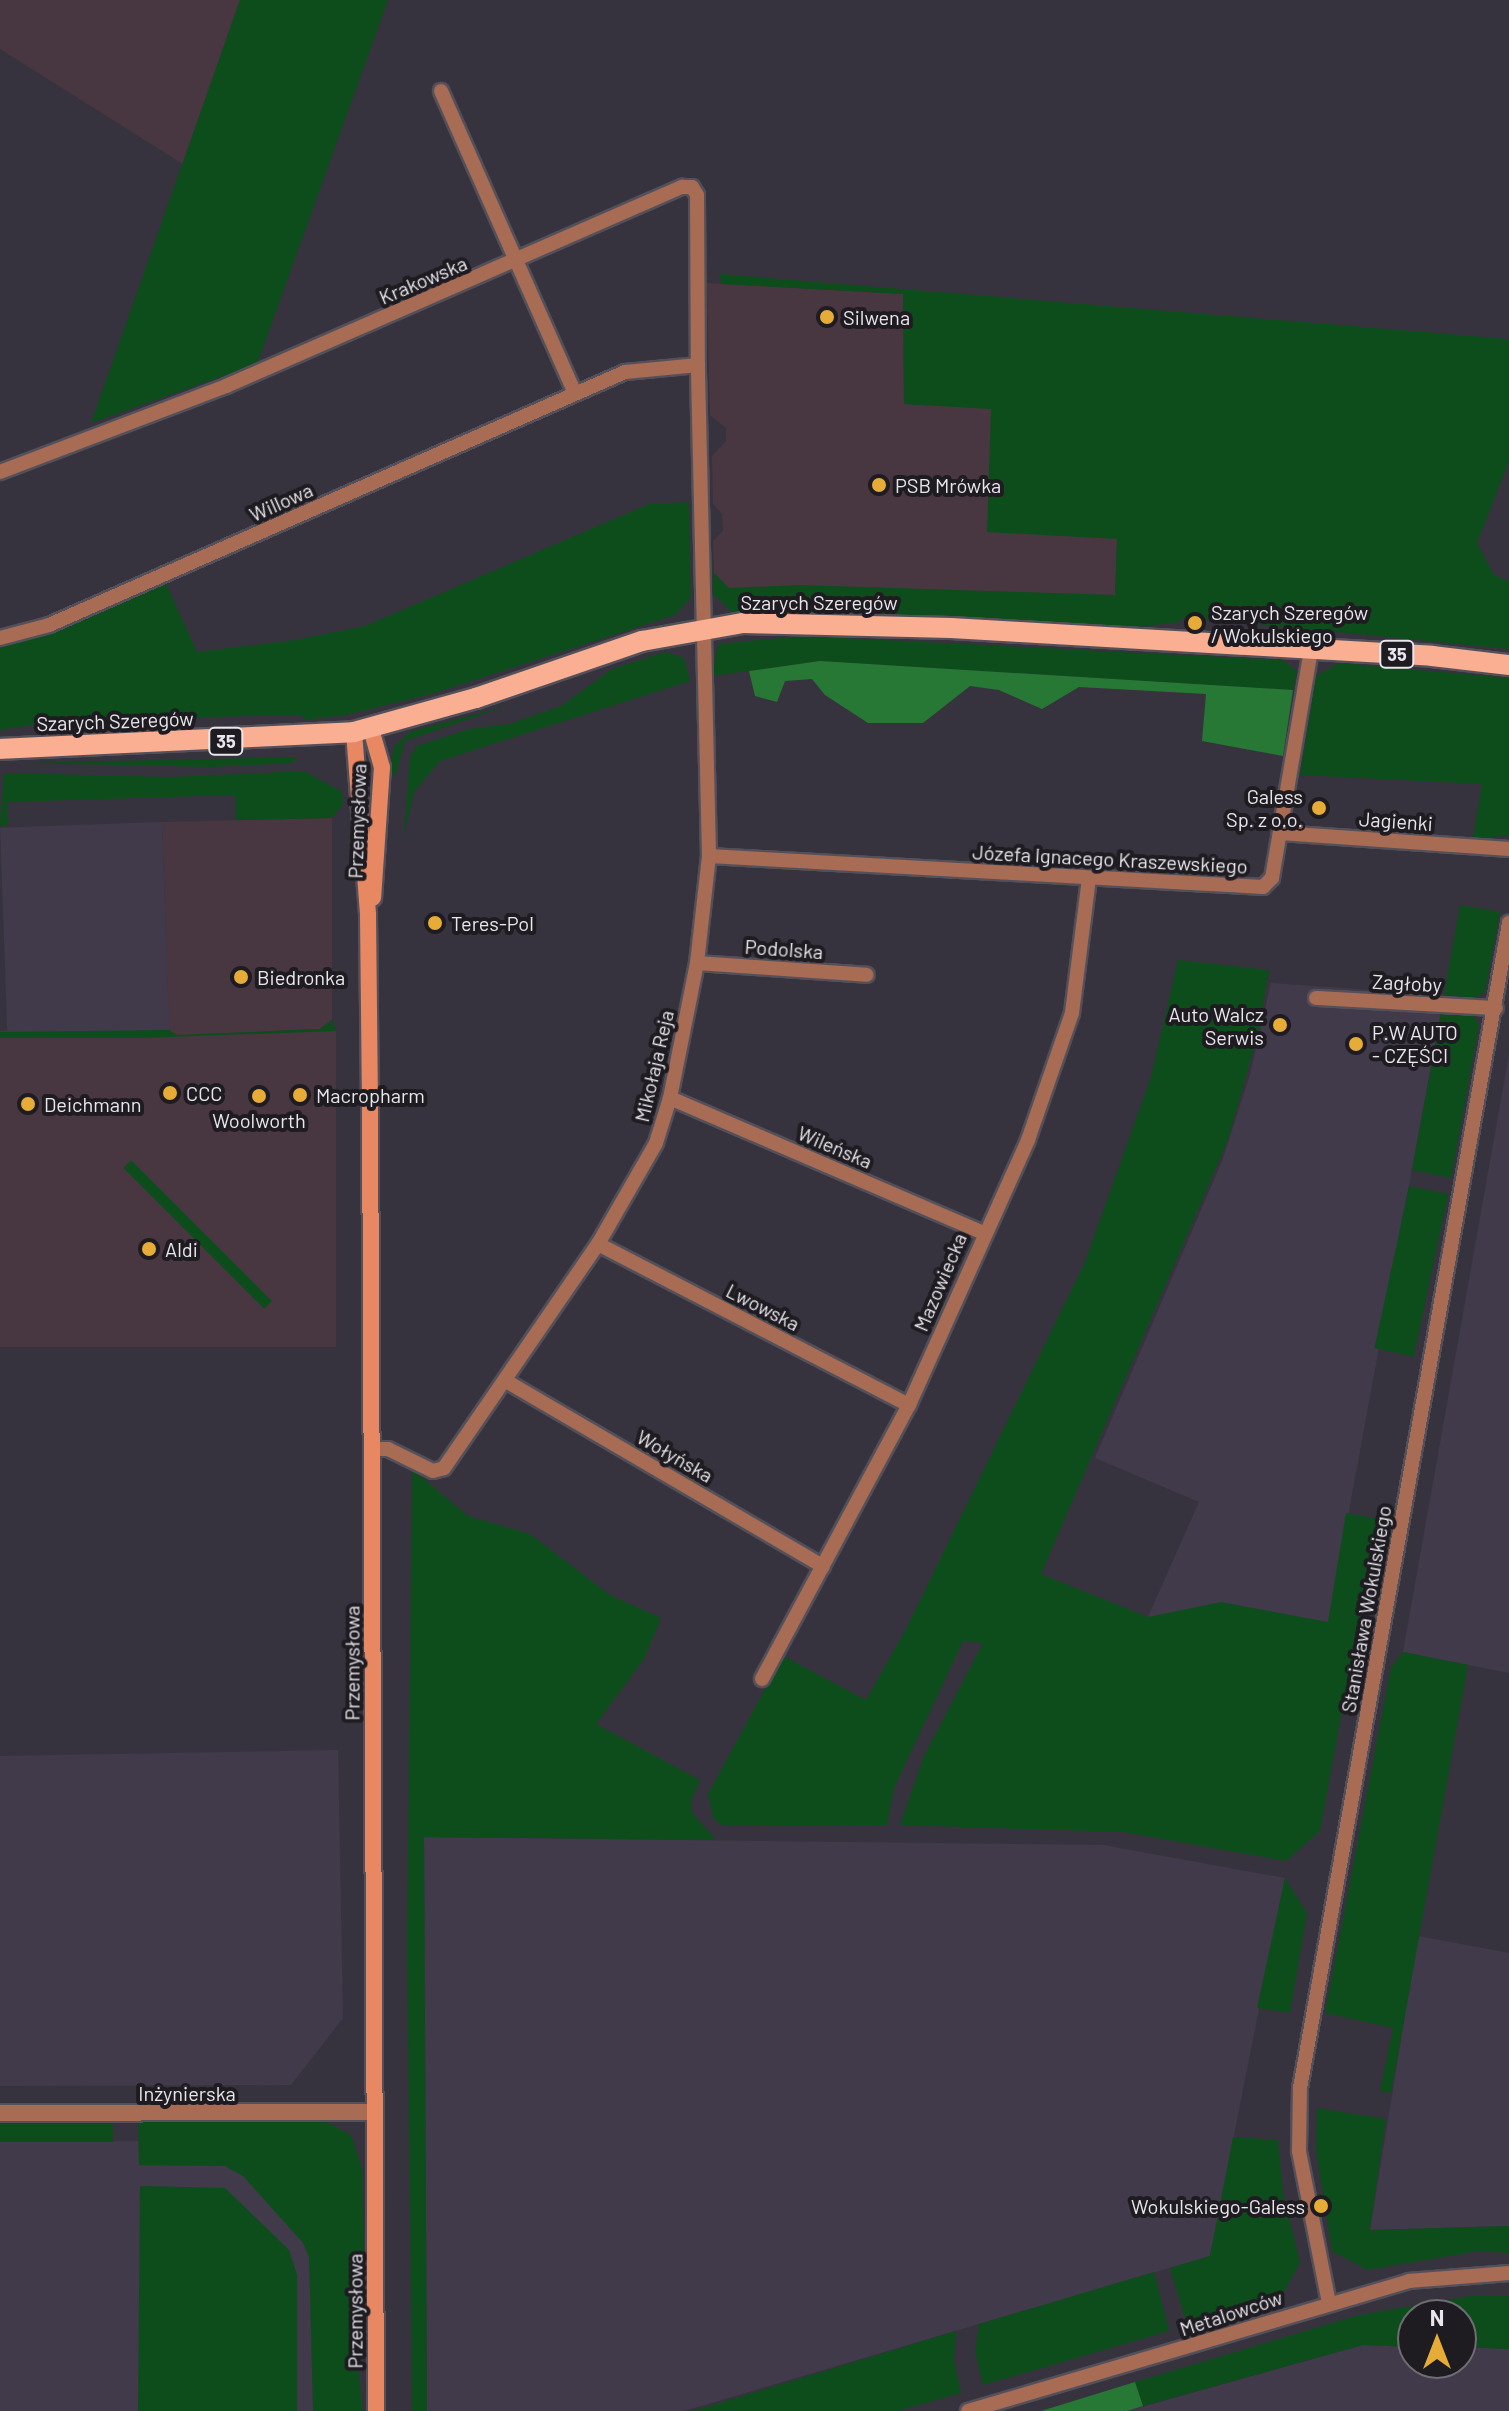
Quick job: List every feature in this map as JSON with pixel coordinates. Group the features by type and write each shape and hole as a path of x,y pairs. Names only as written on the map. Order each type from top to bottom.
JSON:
{"main road":[{"name":"Szarych Szeregów","path":"0,749 363,730 642,641 703,629 846,623 1311,649 1509,665"},
{"name":"Przemysłowa","path":"363,730 368,915 376,2411"},
{"name":"Przemysłowa","path":"363,730 382,767 368,915"}],"street":[{"path":"441,91 575,393"},
{"name":"Krakowska","path":"0,472 226,386 692,187 697,195 703,629"},
{"name":"Willowa","path":"0,638 49,625 625,372 698,365"},
{"name":"Mikołaja Reja","path":"371,1449 388,1449 433,1471 444,1468 598,1244 656,1143 670,1098 697,963 709,856 703,629"},
{"name":"Józefa Ignacego Kraszewskiego","path":"709,856 1263,887 1272,878 1311,649"},
{"name":"Jagienki","path":"1280,833 1509,849"},
{"name":"Mazowiecka","path":"762,1679 909,1405 983,1233 1028,1140 1072,1013 1089,878"},
{"name":"Stanisława Wokulskiego","path":"1329,2303 1301,2163 1299,2097 1509,923"},
{"name":"Podolska","path":"697,963 867,975"},
{"name":"Zagłoby","path":"1316,998 1496,1008"},
{"name":"Wileńska","path":"670,1098 983,1233"},
{"name":"Lwowska","path":"598,1244 909,1405"},
{"name":"Wołyńska","path":"506,1381 823,1566"},
{"name":"Inżynierska","path":"0,2113 375,2112"},
{"name":"Metalowców","path":"975,2410 1409,2281 1509,2273"}],"shaded area":[{"path":"0,0 240,0 183,164 0,49"},
{"path":"707,283 903,294 904,404 1121,415 1115,604 729,588 714,573 713,541 723,531 722,514 713,504 712,456 726,441 726,428 710,415"},
{"path":"332,818 332,1020 320,1029 177,1035 169,1030 162,822"},
{"path":"162,822 169,1030 7,1036 0,828"},
{"path":"1271,983 1444,995 1324,1646 1148,1617 1199,1502 1095,1458 1222,1161 1250,1075"},
{"path":"0,1031 336,1031 336,1347 0,1347"},
{"path":"1509,1054 1509,1673 1403,1652"},
{"path":"338,1750 343,2018 291,2085 0,2086 0,1756"},
{"path":"424,1837 1103,1845 1285,1878 1210,2256 684,2411 427,2411"},
{"path":"1418,1936 1509,1953 1509,2226 1370,2230"},
{"path":"289,2140 341,2411 0,2411 0,2142"},
{"path":"1363,2345 1397,2346 1397,2379 1477,2379 1477,2348 1509,2349 1509,2411 1128,2411"}],"green space":[{"path":"240,0 388,0 257,364 91,423"},
{"path":"720,274 1509,339 1509,461 1477,543 1494,575 1509,581 1509,649 1182,617 1180,622 1136,627 855,612 732,612 713,594 714,546 714,573 729,588 801,585 1115,595 1117,539 987,532 991,409 904,404 903,294 721,284"},
{"path":"689,502 691,597 675,615 431,694 346,715 304,720 302,715 63,720 0,730 0,646 49,634 166,584 197,652 295,640 365,626 649,504"},
{"path":"801,636 1282,660 1297,671 1293,690 820,661 712,676 718,644"},
{"path":"665,652 684,658 690,681 440,761 414,792 404,835 410,757 417,746 469,729 509,724 561,706 612,669"},
{"path":"820,661 1293,690 1283,756 1202,741 1206,694 1079,687 1042,709 999,690 970,686 923,723 868,723 825,695 812,679 785,681 777,702 755,696 749,671"},
{"path":"1339,663 1509,678 1509,836 1473,838 1482,784 1300,775 1316,676"},
{"path":"509,705 405,741 396,774 389,776 394,747 410,732"},
{"path":"298,757 292,763 211,767 24,763"},
{"path":"304,771 342,792 343,805 332,818 236,820 235,795 7,802 8,826 0,826 4,773 171,777"},
{"path":"1460,905 1500,912 1485,992 1475,998 1444,995"},
{"path":"1178,960 1269,970 1259,1030 1228,1140 1041,1574 1148,1617 1221,1602 1328,1622 1346,1513 1389,1521 1379,1575 1367,1573 1320,1831 1286,1861 1123,1832 900,1825 924,1756 983,1643 963,1641 894,1788 887,1825 722,1826 713,1817 708,1794 783,1656 866,1700 906,1629 1085,1262 1151,1077"},
{"path":"1441,1014 1474,1016 1479,1025 1451,1178 1412,1170"},
{"path":"332,1020 336,1031 141,1038 0,1038 0,1032 169,1030 177,1035 320,1029"},
{"path":"131,1160 272,1301 264,1309 124,1168"},
{"path":"1409,1186 1448,1194 1414,1357 1374,1348"},
{"path":"412,1469 468,1516 530,1534 610,1595 661,1618 644,1659 596,1724 700,1780 691,1801 692,1813 716,1840 424,1837 427,2411 412,2411 407,1944"},
{"path":"1403,1652 1468,1665 1391,2093 1380,2091 1393,2028 1325,2013 1391,1667"},
{"path":"1285,1878 1307,1913 1290,2013 1257,2008"},
{"path":"1317,2108 1386,2119 1370,2230 1509,2226 1509,2253 1479,2251 1367,2270 1332,2251 1316,2150"},
{"path":"321,2119 351,2135 362,2168 364,2245 353,2322 363,2411 313,2411 309,2257 303,2243 243,2176 225,2166 139,2165 138,2122"},
{"path":"0,2123 113,2123 113,2142 0,2142"},
{"path":"1233,2137 1278,2140 1283,2193 1300,2262 1281,2298 1187,2325 1170,2268 1210,2256"},
{"path":"140,2186 225,2188 289,2250 297,2275 297,2411 138,2411"},
{"path":"1154,2272 1169,2331 983,2385 975,2352 979,2324"},
{"path":"1509,2295 1509,2349 1477,2348 1477,2299 1453,2299"},
{"path":"1397,2309 1397,2346 1363,2345 1143,2406 1135,2382 1359,2315"},
{"path":"956,2331 954,2360 961,2393 898,2411 693,2411"},
{"path":"1135,2382 1143,2406 1127,2411 1041,2411"}],"place":[{"name":"Silwena","path":"827,317"},
{"name":"PSB Mrówka","path":"879,485"},
{"name":"Szarych Szeregów / Wokulskiego","path":"1195,623"},
{"name":"Galess Sp. z o.o.","path":"1319,808"},
{"name":"Teres-Pol","path":"435,923"},
{"name":"Biedronka","path":"241,977"},
{"name":"Auto Walcz Serwis","path":"1280,1025"},
{"name":"P.W AUTO - CZĘŚCI","path":"1356,1044"},
{"name":"CCC","path":"170,1093"},
{"name":"Macropharm","path":"300,1095"},
{"name":"Woolworth","path":"259,1096"},
{"name":"Deichmann","path":"28,1104"},
{"name":"Aldi","path":"149,1249"},
{"name":"Wokulskiego-Galess","path":"1321,2206"}]}
